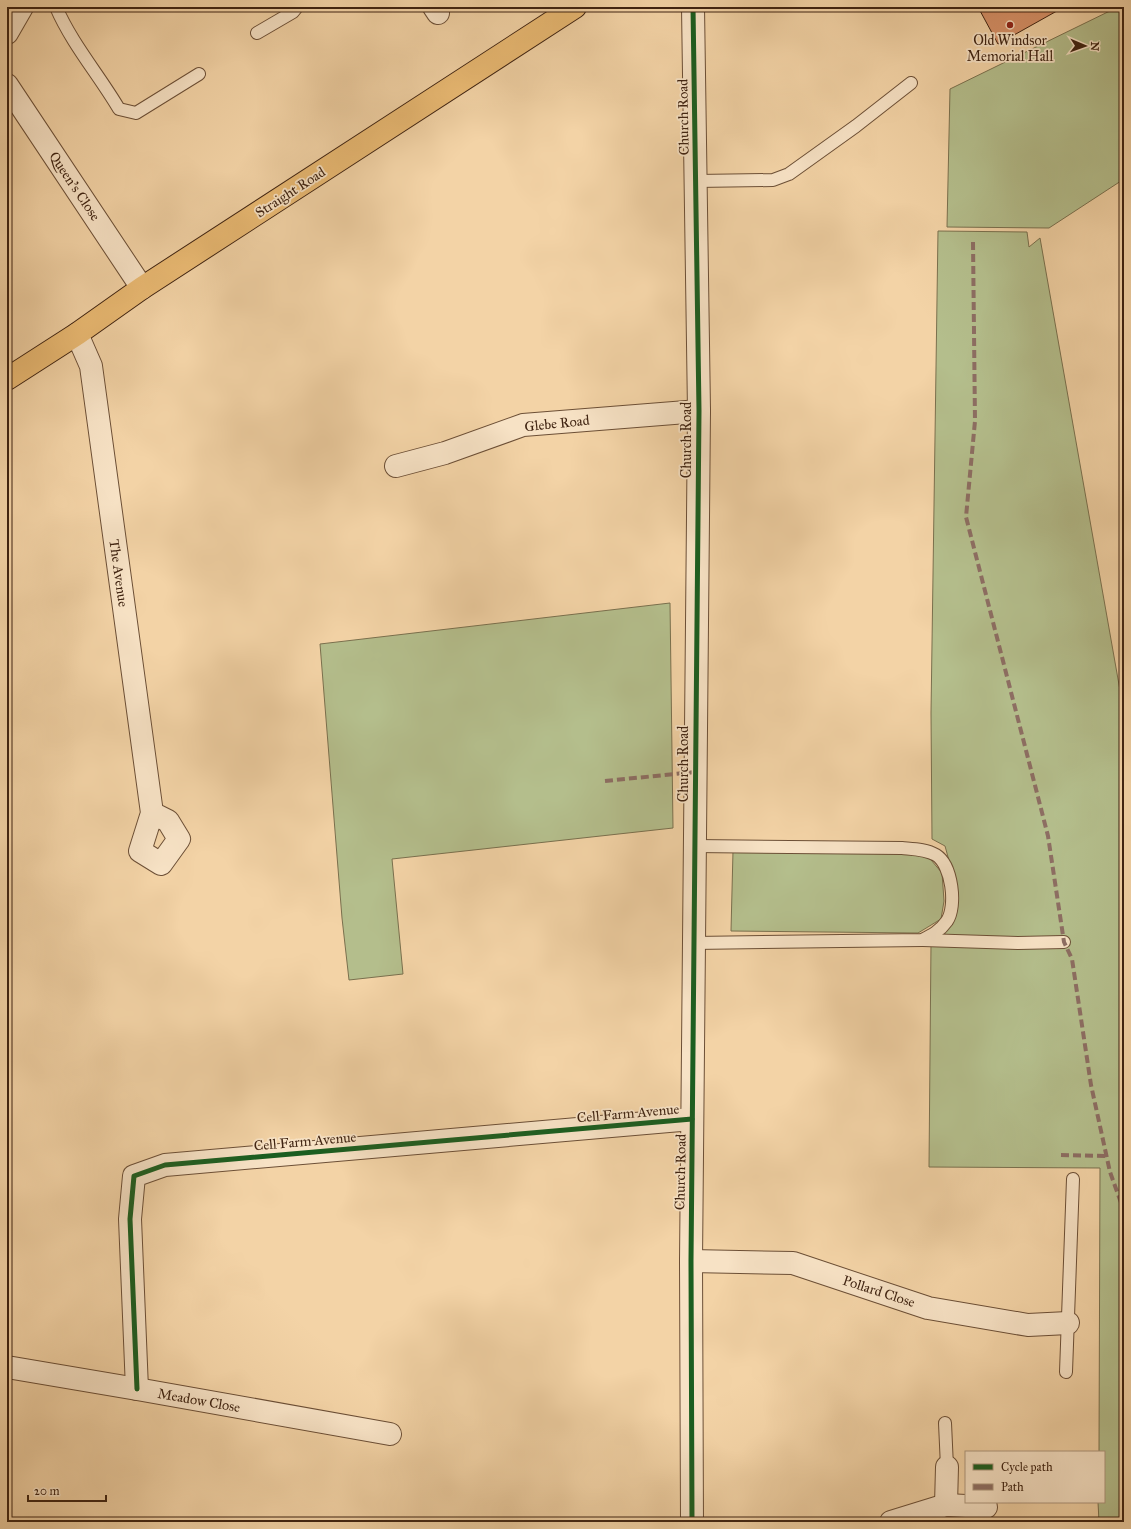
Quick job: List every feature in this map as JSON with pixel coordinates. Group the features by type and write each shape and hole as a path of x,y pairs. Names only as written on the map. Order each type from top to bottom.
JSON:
{"main road":[{"name":"Straight Road","path":"7,380 77,334 142,288 576,7"}],"street":[{"path":"7,33 22,7"},
{"name":"Church Road","path":"692,1522 691,1261 699,411 693,7"},
{"name":"Queen's Close","path":"7,85 142,288"},
{"name":"The Avenue","path":"77,334 91,366 152,813"},
{"name":"Glebe Road","path":"396,466 445,453 523,425 699,411"},
{"name":"Cell Farm Avenue","path":"137,1389 130,1219 134,1176 165,1165 692,1119"},
{"name":"Pollard Close","path":"691,1261 793,1263 928,1308 1028,1325 1068,1324"},
{"name":"Meadow Close","path":"7,1367 390,1434"},
{"path":"946,1505 947,1467"},
{"path":"891,1522 946,1505 986,1507"}],"lane":[{"path":"56,7 63,23 119,110 136,113 199,74"},
{"path":"257,33 293,12 297,7"},
{"path":"696,181 773,180 789,174 856,126 911,83"},
{"path":"695,846 902,848 920,850 937,855 947,869 952,887 951,909 948,920 938,932 922,940"},
{"path":"694,943 922,940 1018,943 1064,942"},
{"path":"1066,1372 1073,1179"},
{"path":"945,1423 947,1467"}],"green space":[{"path":"1118,7 1124,7 1124,179 1049,228 947,227 950,89"},
{"path":"938,231 1027,232 1029,247 1040,238 1124,713 1124,1522 1099,1522 1098,1503 1105,1503 1105,1451 1099,1451 1100,1168 929,1167 931,944 943,938 953,915 956,886 945,846 932,839 931,713"},
{"path":"670,603 673,828 392,859 403,974 349,980 342,918 320,644"},
{"path":"733,851 926,854 942,873 944,901 941,919 918,933 731,931"}],"building":[{"name":"Old Windsor Memorial Hall","path":"978,7 1064,7 998,44"}],"marked path":[{"path":"973,242 975,421 966,517 1048,836 1064,942 1072,959 1091,1085 1110,1172 1124,1211"},
{"path":"605,781 695,772"},
{"path":"1061,1155 1106,1156"}],"cycle path":[{"path":"692,1522 691,1261 699,411 693,7"},
{"path":"137,1389 130,1219 134,1176 165,1165 692,1119"}],"place":[{"name":"Old Windsor Memorial Hall","path":"1010,25"}]}
